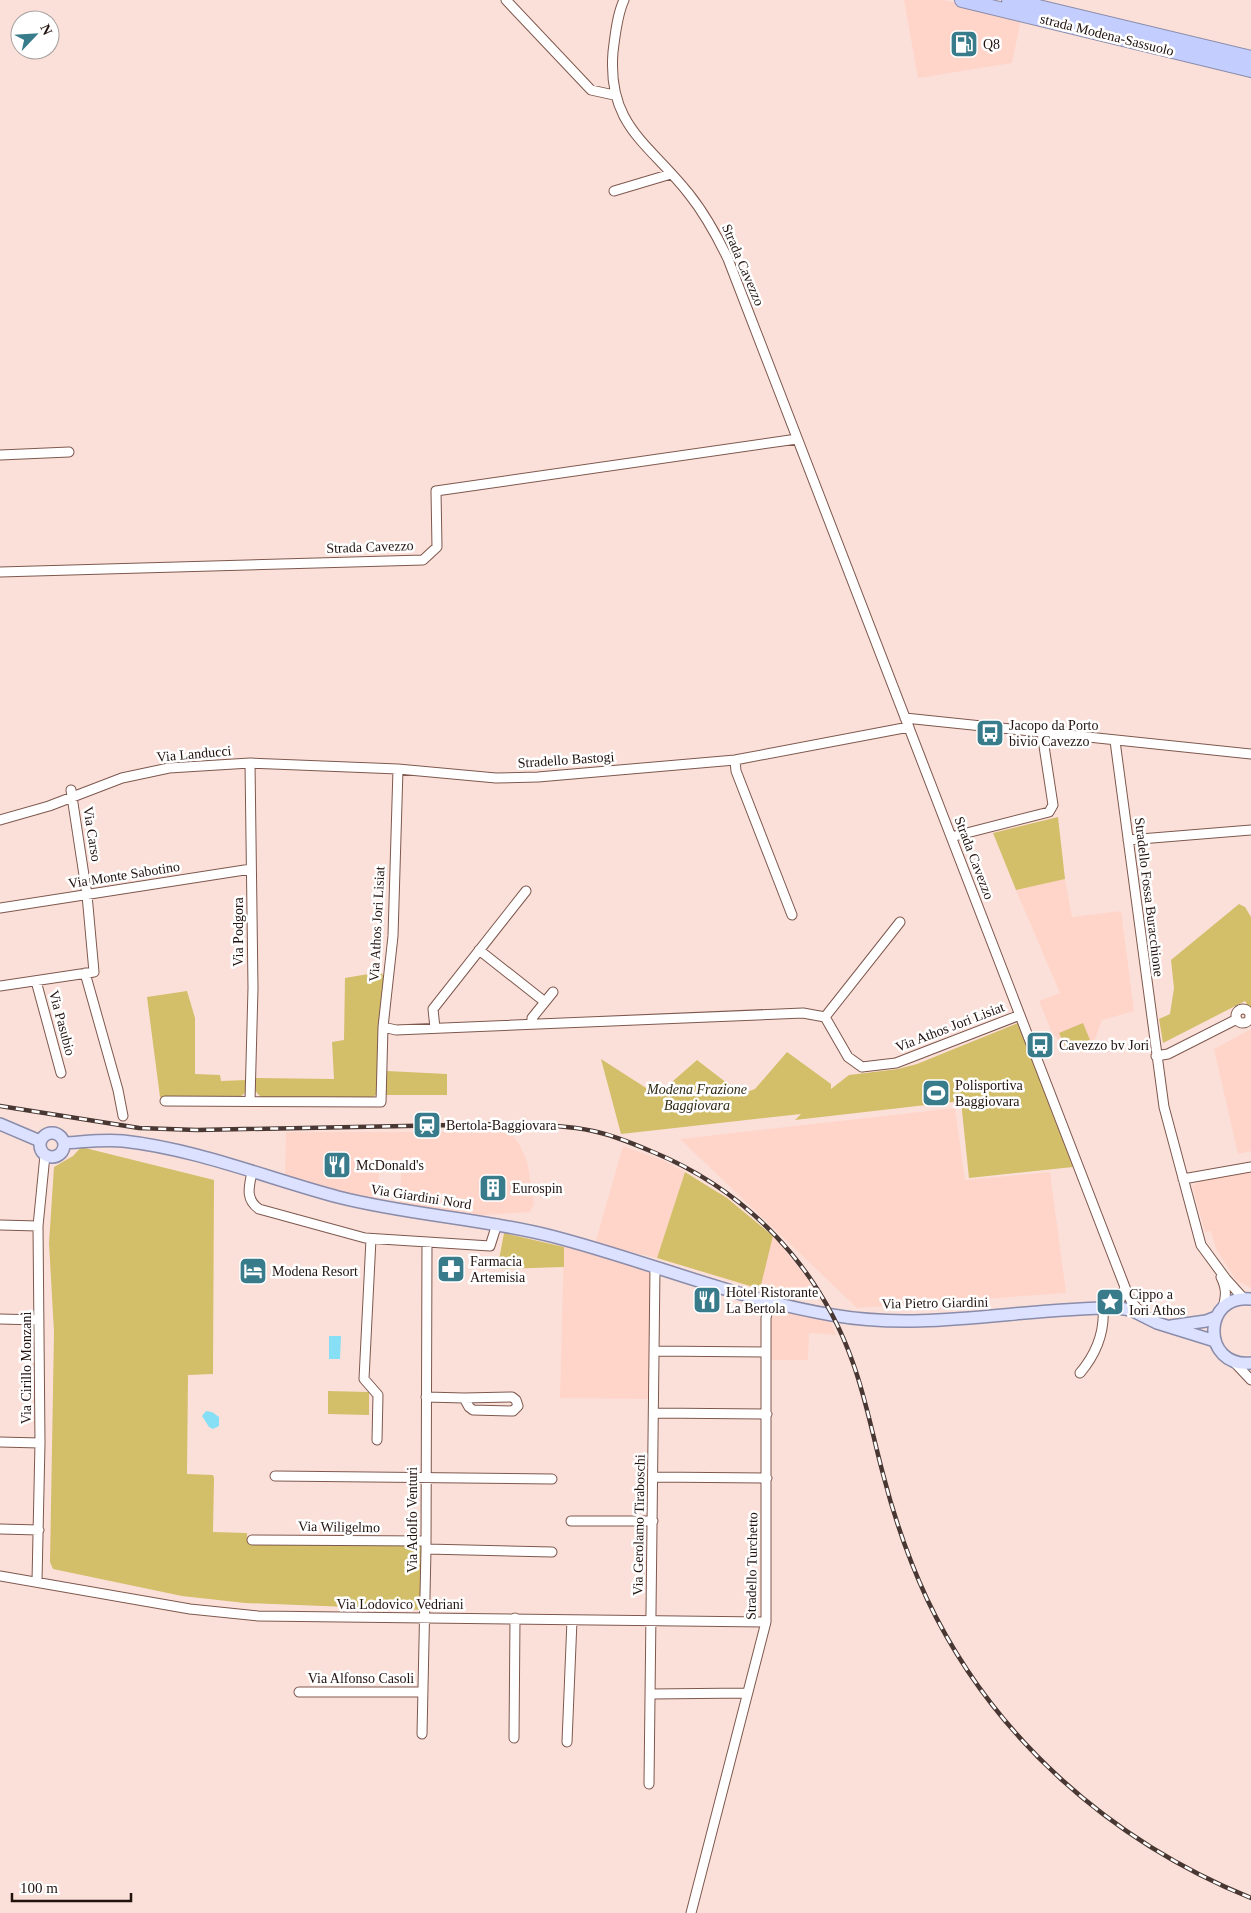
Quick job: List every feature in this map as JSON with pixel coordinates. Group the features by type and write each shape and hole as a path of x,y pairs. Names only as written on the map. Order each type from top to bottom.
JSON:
{"highway":[{"name":"strada Modena-Sassuolo","path":"962,0 1251,67"},
{"name":"strada Modena-Sassuolo","path":"1008,0 1183,41 1251,67"},
{"path":"1183,41 1251,48"}],"main road":[{"path":"0,1124 40,1141 40,1149 45,1155 53,1157 60,1154 64,1143"},
{"name":"Via Giardini Nord","path":"40,1141 47,1134 54,1133 64,1143 121,1140 164,1148 377,1207 497,1224 577,1243 770,1301"},
{"name":"Via Pietro Giardini","path":"1169,1327 1206,1322 1232,1301 1248,1299"},
{"name":"Via Pietro Giardini","path":"770,1301 834,1316 886,1320 974,1319 1103,1307 1131,1310 1169,1327 1215,1341"},
{"path":"1219,1313 1213,1330 1215,1341 1220,1351 1234,1362 1251,1363"}],"street":[{"path":"506,0 591,90 614,95"},
{"name":"Strada Cavezzo","path":"624,0 614,44 612,82 614,95 626,120 636,135 700,207 719,241 1125,1287 1133,1304 1148,1319"},
{"path":"614,191 671,174"},
{"name":"Strada Cavezzo","path":"0,572 423,560 436,547 436,491 797,439"},
{"path":"0,454 69,452"},
{"path":"905,718 1251,754"},
{"name":"Stradello Bastogi","path":"398,769 496,778 538,777 735,760 908,727"},
{"path":"951,837 1050,812 1053,805 1042,733"},
{"name":"Stradello Fossa Buracchione","path":"1115,741 1164,1107 1201,1246 1214,1264"},
{"path":"735,760 736,771 792,915"},
{"name":"Via Landucci","path":"0,820 72,794 136,774 168,768 250,763 398,769"},
{"name":"Via Podgora","path":"250,763 253,988 250,1102"},
{"name":"Via Athos Jori Lisiat","path":"250,1102 382,1102 383,1027 393,936 398,769"},
{"name":"Via Carso","path":"72,794 87,895 90,972 123,1116"},
{"path":"1128,840 1251,830"},
{"name":"Via Monte Sabotino","path":"0,908 252,869"},
{"path":"435,1028 433,1009 526,891"},
{"path":"383,1027 396,1030 803,1013 825,1017 900,922"},
{"path":"479,950 545,1002"},
{"name":"Via Pasubio","path":"0,986 90,972"},
{"name":"Via Pasubio","path":"36,981 61,1073"},
{"path":"532,1024 532,1018 553,992"},
{"name":"Via Athos Jori Lisiat","path":"825,1017 848,1057 862,1067 896,1064 1020,1015"},
{"path":"1156,1056 1168,1054 1237,1019"},
{"path":"165,1102 250,1102"},
{"name":"Via Cirillo Monzani","path":"37,1581 40,1443 38,1226 45,1155"},
{"path":"1183,1179 1251,1167"},
{"path":"252,1172 248,1194 254,1206 259,1209 370,1238 427,1244 490,1246 497,1224"},
{"path":"0,1225 38,1226"},
{"path":"370,1238 364,1379 378,1395 377,1440"},
{"name":"Via Adolfo Venturi","path":"422,1734 426,1545 427,1244"},
{"path":"1214,1264 1248,1299"},
{"path":"1214,1264 1226,1288 1226,1297 1219,1313"},
{"name":"Via Gerolamo Tiraboschi","path":"649,1784 652,1694 651,1621 655,1268"},
{"path":"1080,1373 1089,1362 1098,1344 1104,1324 1103,1307 1120,1300 1125,1287"},
{"name":"Stradello Turchetto","path":"691,1913 746,1693 766,1622 766,1318 770,1301"},
{"path":"0,1319 39,1320"},
{"path":"654,1351 766,1352"},
{"path":"1234,1362 1251,1380"},
{"path":"426,1397 512,1397 518,1406 513,1410 473,1410 468,1407 464,1398"},
{"path":"654,1413 767,1414"},
{"path":"0,1442 40,1443"},
{"path":"274,1476 552,1479"},
{"path":"653,1477 767,1478"},
{"path":"571,1521 653,1521"},
{"path":"0,1529 39,1530"},
{"name":"Via Wiligelmo","path":"252,1540 426,1545 552,1552"},
{"name":"Via Lodovico Vedriani","path":"0,1576 190,1609 239,1615 766,1622"},
{"path":"514,1738 515,1618"},
{"path":"567,1742 572,1620"},
{"name":"Via Alfonso Casoli","path":"299,1692 423,1692"},
{"path":"652,1694 746,1693"}],"shaded area":[{"name":"Q8","path":"904,0 944,0 1021,19 1012,63 918,78"},
{"path":"1065,879 1072,917 1121,911 1134,1011 1102,1020 1094,1042 1067,1053 1063,1052 1056,1036 1054,1037 1039,1001 1060,993 1016,890"},
{"path":"1251,1029 1251,1151 1238,1154 1214,1049"},
{"path":"955,1108 965,1180 1050,1172 1066,1293 857,1308 680,1139"},
{"path":"286,1132 509,1132 518,1142 527,1161 534,1204 530,1212 469,1216 399,1204 402,1162 381,1159 376,1199 347,1193 285,1175"},
{"path":"623,1146 667,1162 685,1172 657,1258 595,1244"},
{"path":"1251,1171 1251,1288 1236,1280 1216,1249 1211,1231 1205,1232 1192,1186 1199,1182 1199,1180"},
{"path":"773,1236 811,1283 798,1293 797,1305 758,1295"},
{"path":"564,1244 650,1271 650,1399 560,1398"},
{"path":"775,1307 830,1320 836,1335 809,1333 808,1360 771,1360 770,1319"}],"green space":[{"path":"1058,817 1065,879 1016,890 993,833"},
{"path":"1239,904 1245,907 1251,917 1251,1011 1245,1001 1163,1043 1159,1019 1170,1014 1174,988 1171,960"},
{"path":"380,972 386,978 378,1034 377,1094 373,1097 262,1097 258,1094 255,1089 254,1078 334,1079 332,1042 344,1040 345,978"},
{"path":"187,991 195,1018 195,1074 220,1075 221,1081 246,1080 246,1092 241,1096 160,1097 147,997"},
{"name":"Polisportiva Baggiovara","path":"1018,1023 1073,1167 969,1178 961,1101 795,1120 801,1114 621,1134 601,1059 657,1095 697,1060 741,1094 755,1089 787,1052 831,1084 831,1089 849,1075 898,1069 917,1064"},
{"path":"1083,1023 1090,1040 1067,1050 1059,1033"},
{"path":"387,1071 447,1074 447,1095 386,1095"},
{"path":"81,1147 214,1180 213,1374 188,1375 187,1474 213,1475 213,1532 247,1533 247,1540 426,1541 424,1610 245,1603 182,1596 53,1569 50,1562 54,1332 49,1243 54,1167 73,1156"},
{"path":"685,1172 727,1198 773,1236 760,1289 657,1258"},
{"path":"504,1233 564,1247 564,1267 499,1269 498,1265"},
{"path":"328,1391 369,1392 369,1415 328,1414"}],"water":[{"path":"329,1336 341,1336 340,1359 329,1359"},
{"path":"206,1411 212,1412 219,1417 219,1426 213,1429 209,1427 202,1416"}],"railway":[{"path":"0,1106 139,1128 197,1130 506,1124 582,1129 616,1137 653,1152 687,1168 719,1188 749,1210 776,1236 800,1264 821,1295 838,1328 858,1377 892,1506 914,1569 927,1599 954,1649 986,1696 1022,1740 1061,1779 1104,1815 1151,1847 1200,1874 1251,1898"}],"place":[{"name":"Q8","path":"964,44"},
{"name":"Jacopo da Porto bivio Cavezzo","path":"990,733"},
{"name":"Cavezzo bv Jori","path":"1040,1045"},
{"name":"Polisportiva Baggiovara","path":"936,1093"},
{"name":"Bertola-Baggiovara","path":"427,1125"},
{"name":"McDonald's","path":"337,1165"},
{"name":"Eurospin","path":"493,1188"},
{"name":"Farmacia Artemisia","path":"451,1269"},
{"name":"Modena Resort","path":"253,1271"},
{"name":"Hotel Ristorante La Bertola","path":"707,1300"},
{"name":"Cippo a Iori Athos","path":"1110,1302"}],"park label":[{"name":"Modena Frazione Baggiovara","path":"697,1098"}]}
